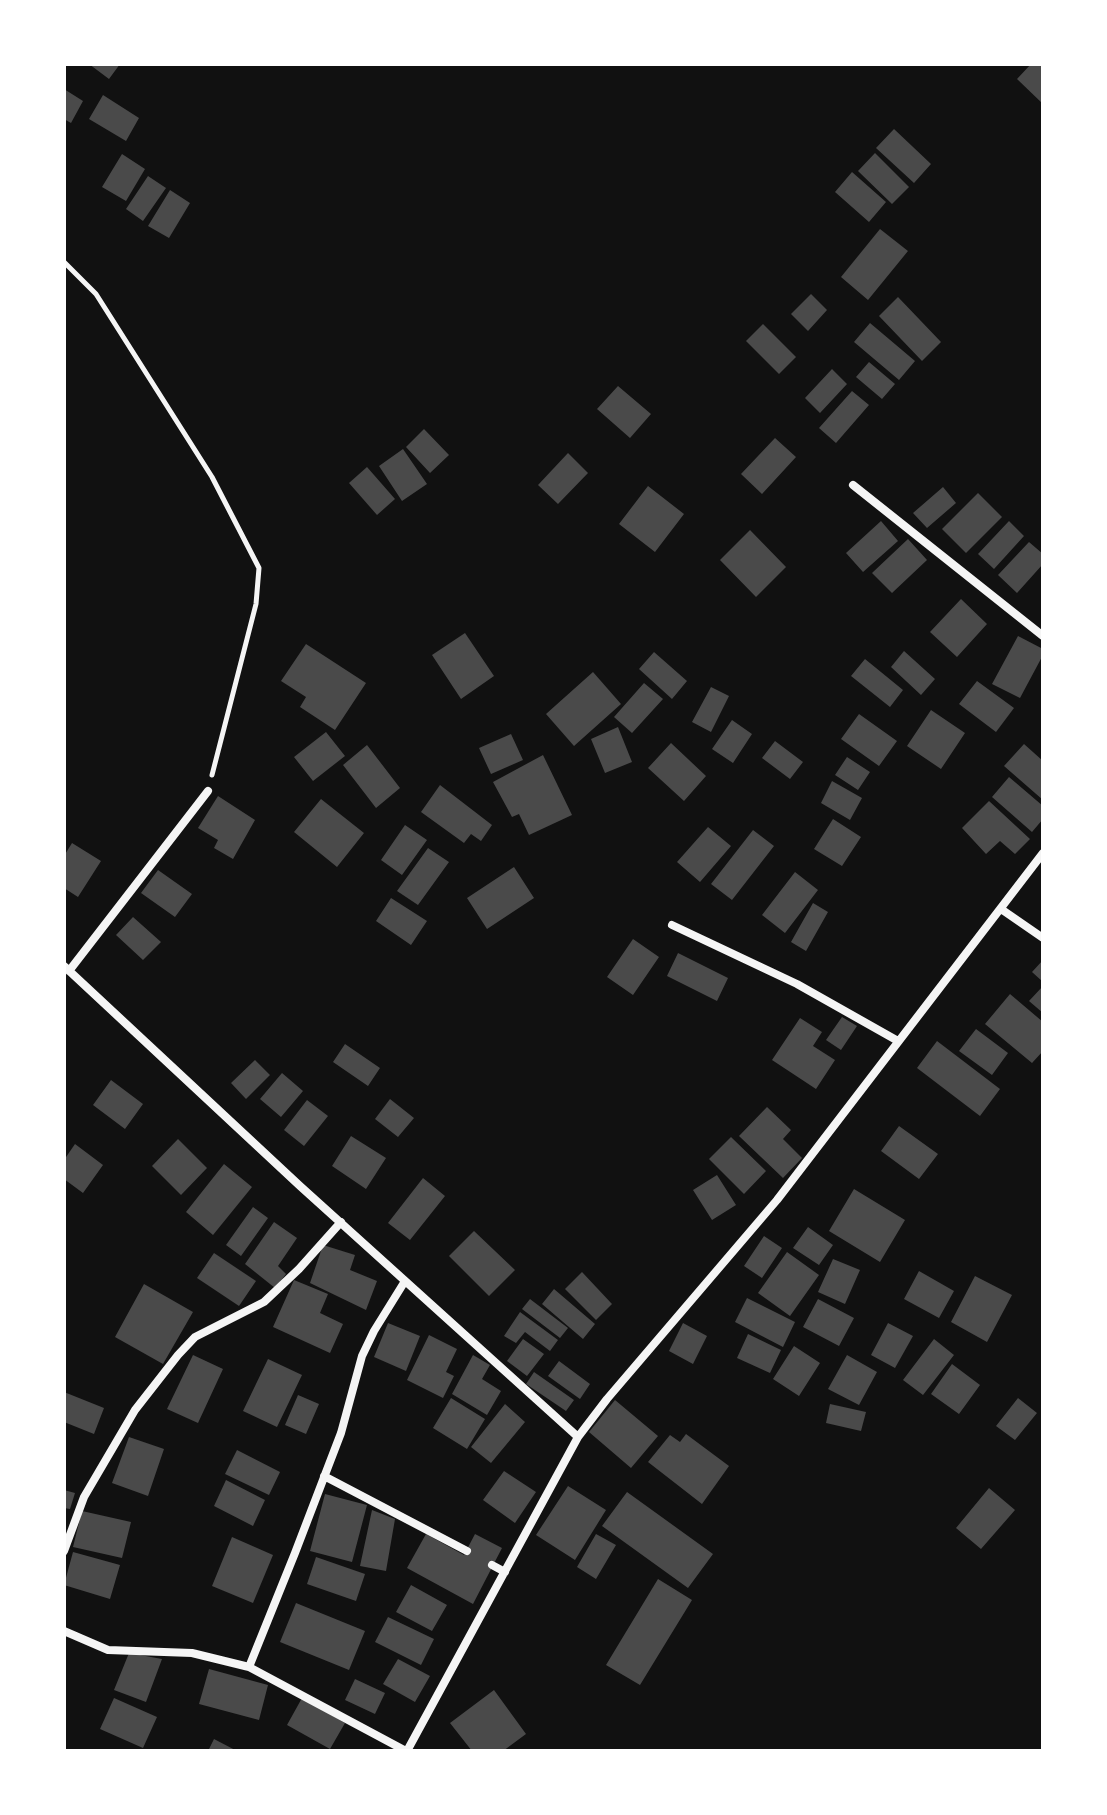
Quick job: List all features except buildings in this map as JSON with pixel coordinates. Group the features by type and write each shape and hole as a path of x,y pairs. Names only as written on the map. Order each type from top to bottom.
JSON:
{"street":[{"path":"853,485 1043,636"},
{"path":"208,791 66,969 578,1437"},
{"path":"64,1631 108,1650 192,1653 249,1667 407,1751 578,1437 777,1200 1043,853"},
{"path":"1001,909 1043,938"},
{"path":"672,925 797,984 898,1041"},
{"path":"64,1551 84,1497 135,1410 178,1355 195,1337 264,1302 341,1222"},
{"path":"249,1667 341,1433 362,1356 405,1281"},
{"path":"324,1476 467,1551"},
{"path":"492,1565 505,1572"}],"path":[{"path":"64,262 96,294 212,477 259,568 256,604 208,791"}]}
